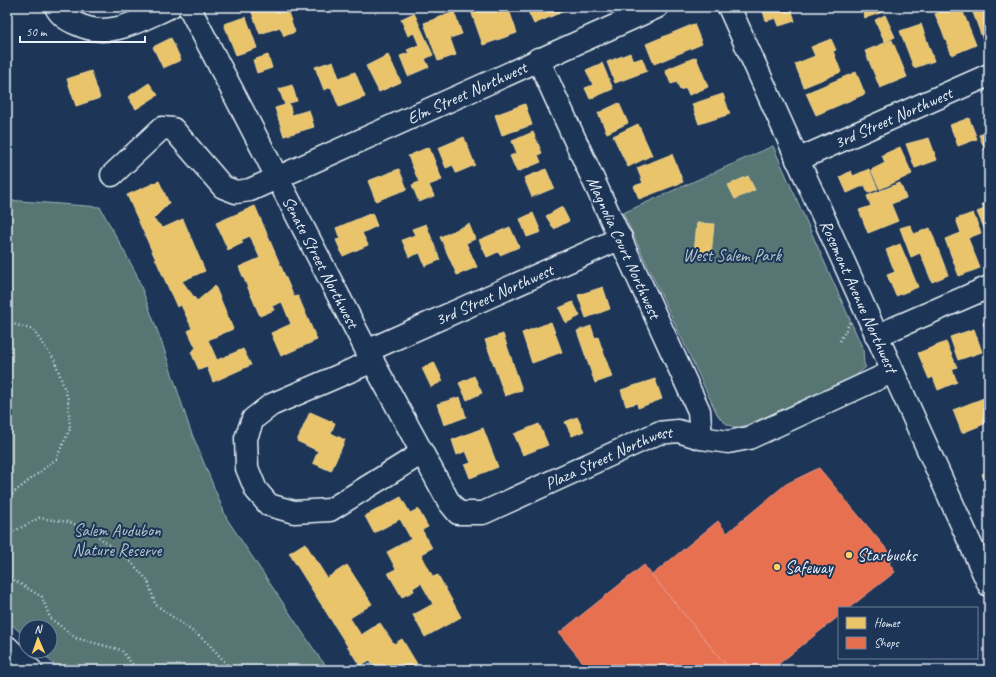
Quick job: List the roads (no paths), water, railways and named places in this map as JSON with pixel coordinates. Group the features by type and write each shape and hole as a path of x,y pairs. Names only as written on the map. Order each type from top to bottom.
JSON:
{"street":[{"path":"56,7 70,21 82,27 112,30 127,26 170,7"},
{"name":"Senate Street Northwest","path":"189,7 370,356 449,502 458,513"},
{"name":"Elm Street Northwest","path":"112,175 162,128 173,129 223,187 236,192 250,190 538,59 657,7"},
{"name":"Rosemont Avenue Northwest","path":"729,7 892,372 987,575"},
{"name":"Magnolia Court Northwest","path":"538,59 699,411 701,438"},
{"name":"3rd Street Northwest","path":"797,160 989,75"},
{"name":"3rd Street Northwest","path":"422,453 330,510 294,512 269,505 256,490 247,468 246,438 253,419 271,405 370,356 621,238"},
{"path":"876,336 989,287"},
{"name":"Plaza Street Northwest","path":"458,513 483,513 658,433 678,431 701,438 728,442 749,438 892,372"},
{"path":"9,652 31,670"}],"place":[{"name":"Starbucks","path":"849,555"},
{"name":"Safeway","path":"777,567"}],"park label":[{"name":"West Salem Park","path":"732,255"},
{"name":"Salem Audubon Nature Reserve","path":"117,540"}]}
